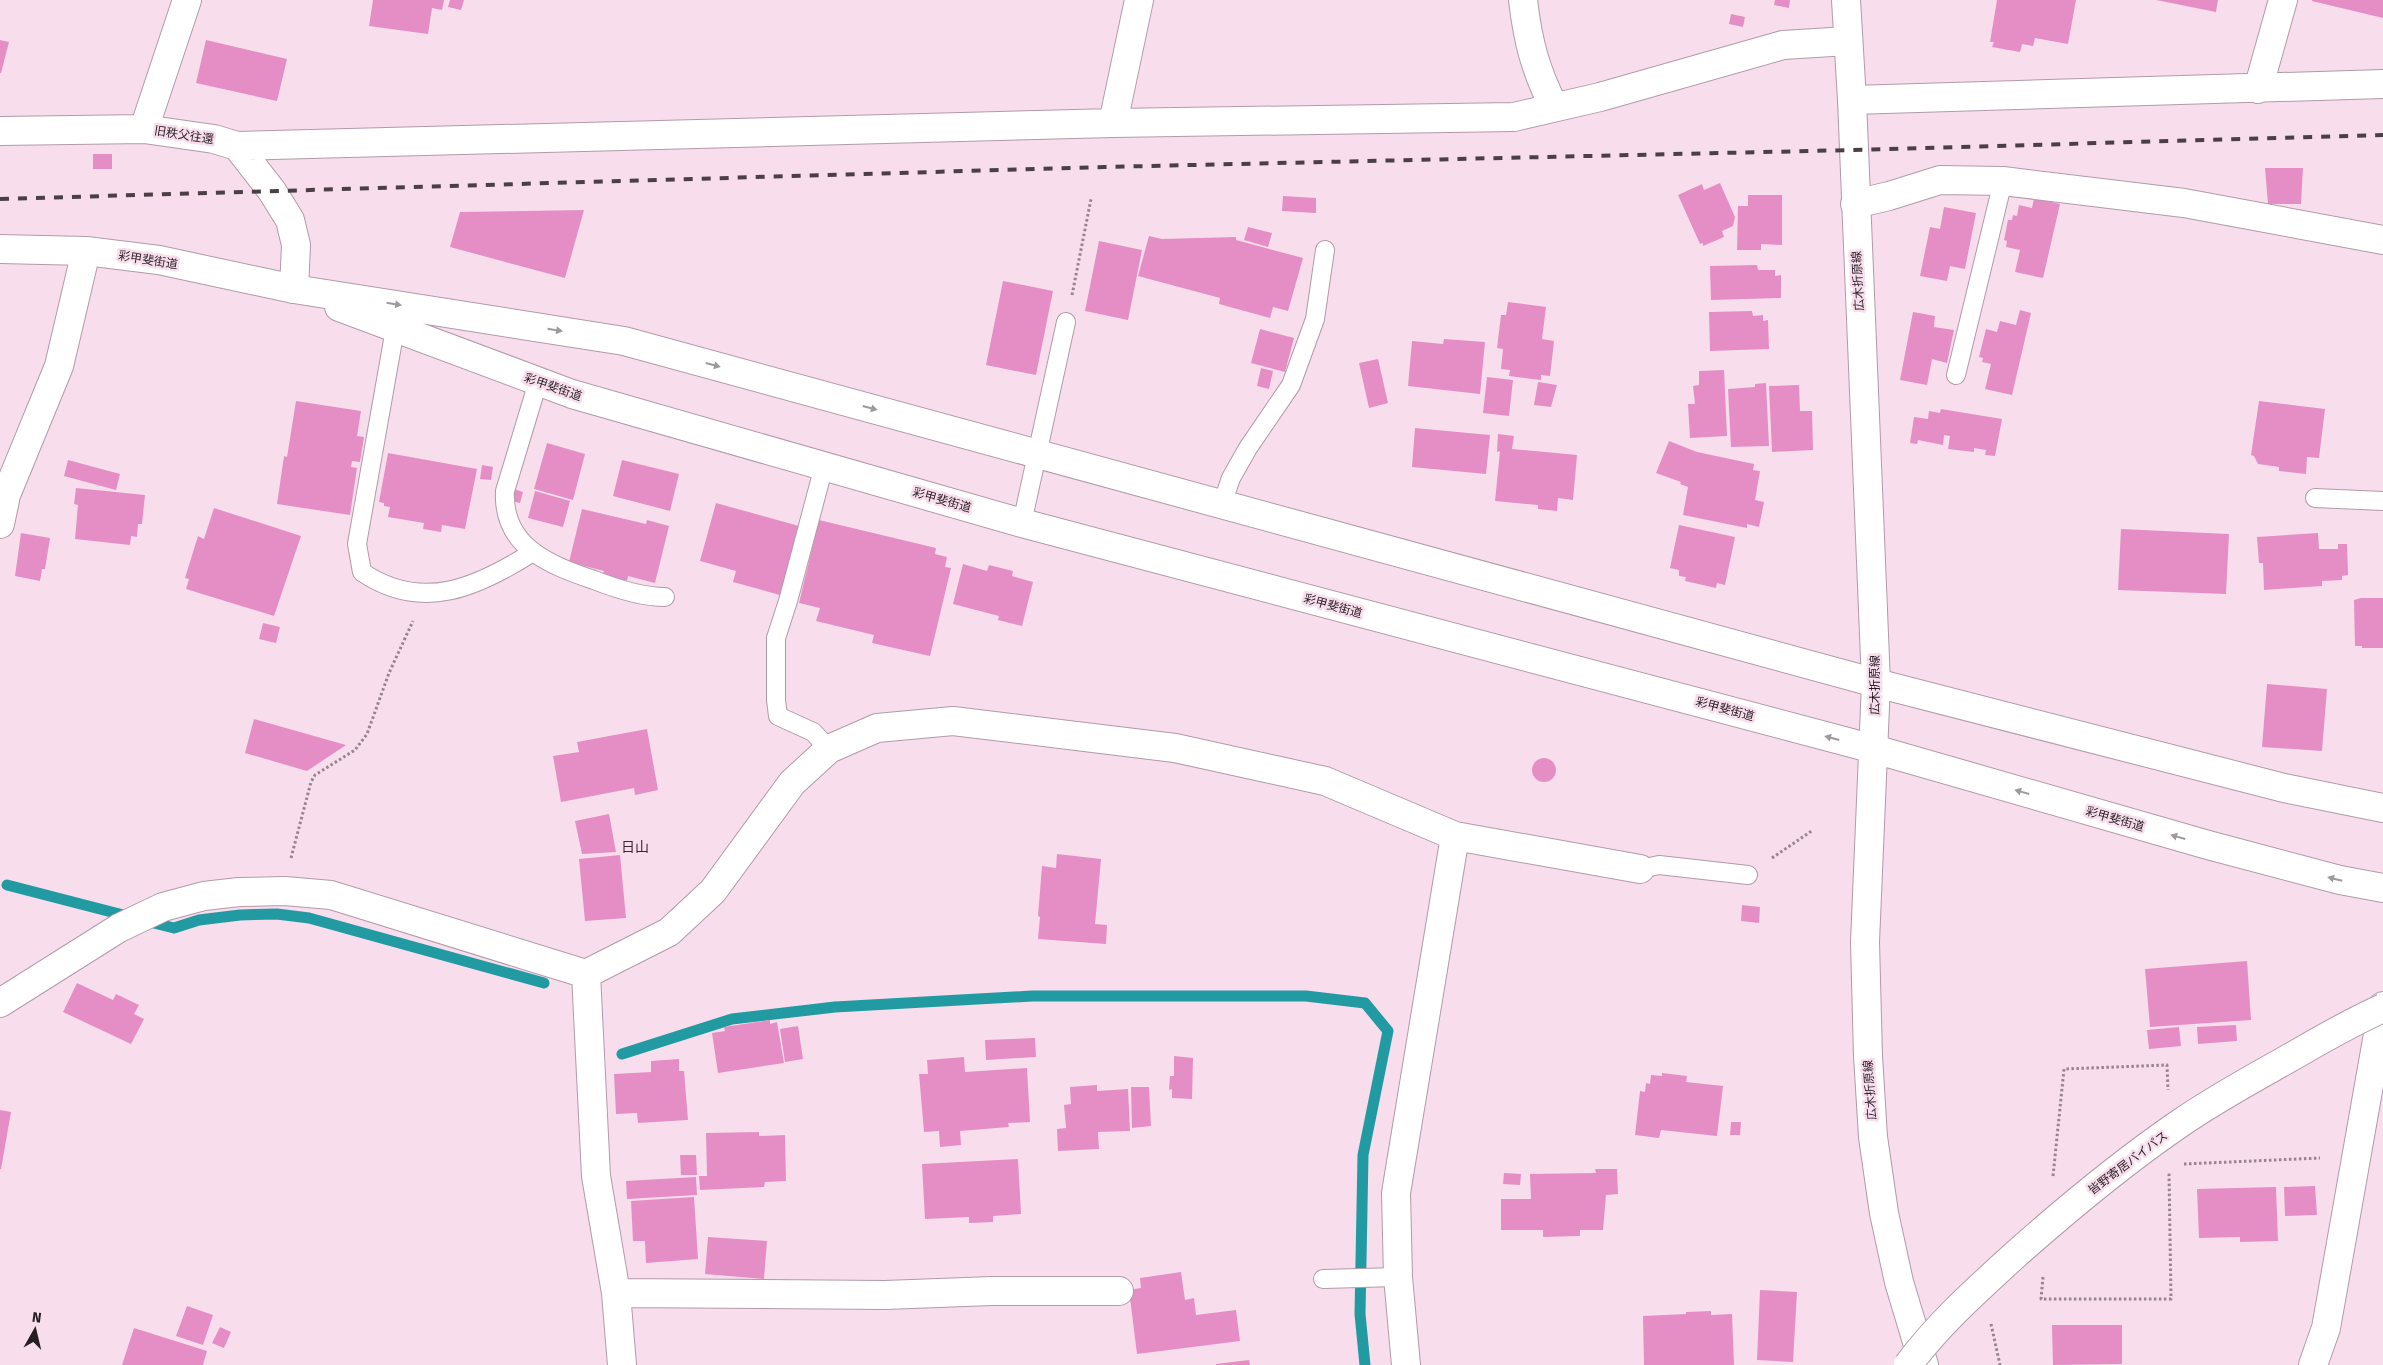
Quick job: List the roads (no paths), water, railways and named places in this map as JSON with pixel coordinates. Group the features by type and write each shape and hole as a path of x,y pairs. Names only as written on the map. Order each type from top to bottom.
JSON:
{"main road":[{"path":"144,129 187,0"},
{"path":"1113,123 1139,0"},
{"path":"1523,0 1528,41 1538,76 1554,107"},
{"name":"広木折原線","path":"1846,0 1852,100 1876,683 1866,942 1868,1056 1873,1137 1884,1213 1899,1282 1924,1365"},
{"path":"2258,89 2283,0"},
{"path":"237,146 1113,123 1514,116 1600,97 1783,45 1848,41"},
{"path":"1852,100 2383,84"},
{"name":"旧秩父往還","path":"0,130 144,129 214,138 237,146"},
{"path":"237,146 272,191 290,220 296,245 294,289"},
{"path":"1855,204 1889,196 1940,180 2003,180 2184,203 2383,240"},
{"name":"彩甲斐街道","path":"0,250 86,251 159,260 294,289 624,341 1876,683 2284,788 2383,808"},
{"path":"0,524 6,496 59,366 86,251"},
{"name":"彩甲斐街道","path":"294,289 395,330 581,397 1022,523 1874,749 2208,846 2340,880 2383,888"},
{"path":"0,1003 119,928 163,907 204,896 239,892 285,891 331,895 586,974 669,932 713,891 792,783 829,749 877,728 953,721 1175,748 1325,781 1455,836 1640,869"},
{"path":"1406,1365 1398,1277 1396,1193 1455,836"},
{"path":"586,974 596,1176 616,1293 622,1365"},
{"path":"2313,1365 2326,1328 2383,1007"},
{"name":"皆野寄居バイパス","path":"1908,1365 1925,1341 1969,1297 2095,1188 2178,1124 2250,1080 2383,1007"},
{"path":"616,1293 885,1295 992,1291 1119,1291"}],"lane":[{"path":"1956,375 2003,180"},
{"path":"1222,504 1231,478 1291,385 1314,319 1325,250"},
{"path":"1022,523 1066,322"},
{"path":"395,330 356,544 362,572 376,582 425,595 451,592 501,572 533,552"},
{"path":"538,382 511,465 505,491 504,508 514,532 533,552 555,567 648,597 665,597"},
{"path":"824,466 788,601 776,638 776,700 778,716 813,732 829,749"},
{"path":"2315,498 2383,501"},
{"path":"1640,869 1660,865 1748,875"},
{"path":"1323,1279 1398,1277"}],"waterway":[{"path":"7,885 131,917"},
{"path":"146,921 174,928 199,920 240,915 277,914 309,918 544,983"},
{"path":"622,1054 732,1019 835,1007 1032,996 1306,996 1365,1003 1388,1031 1363,1155 1360,1314 1365,1365"}],"railway":[{"path":"0,199 1104,167 1853,150 2383,135"}],"district":[{"name":"日山","path":"635,847"}]}
